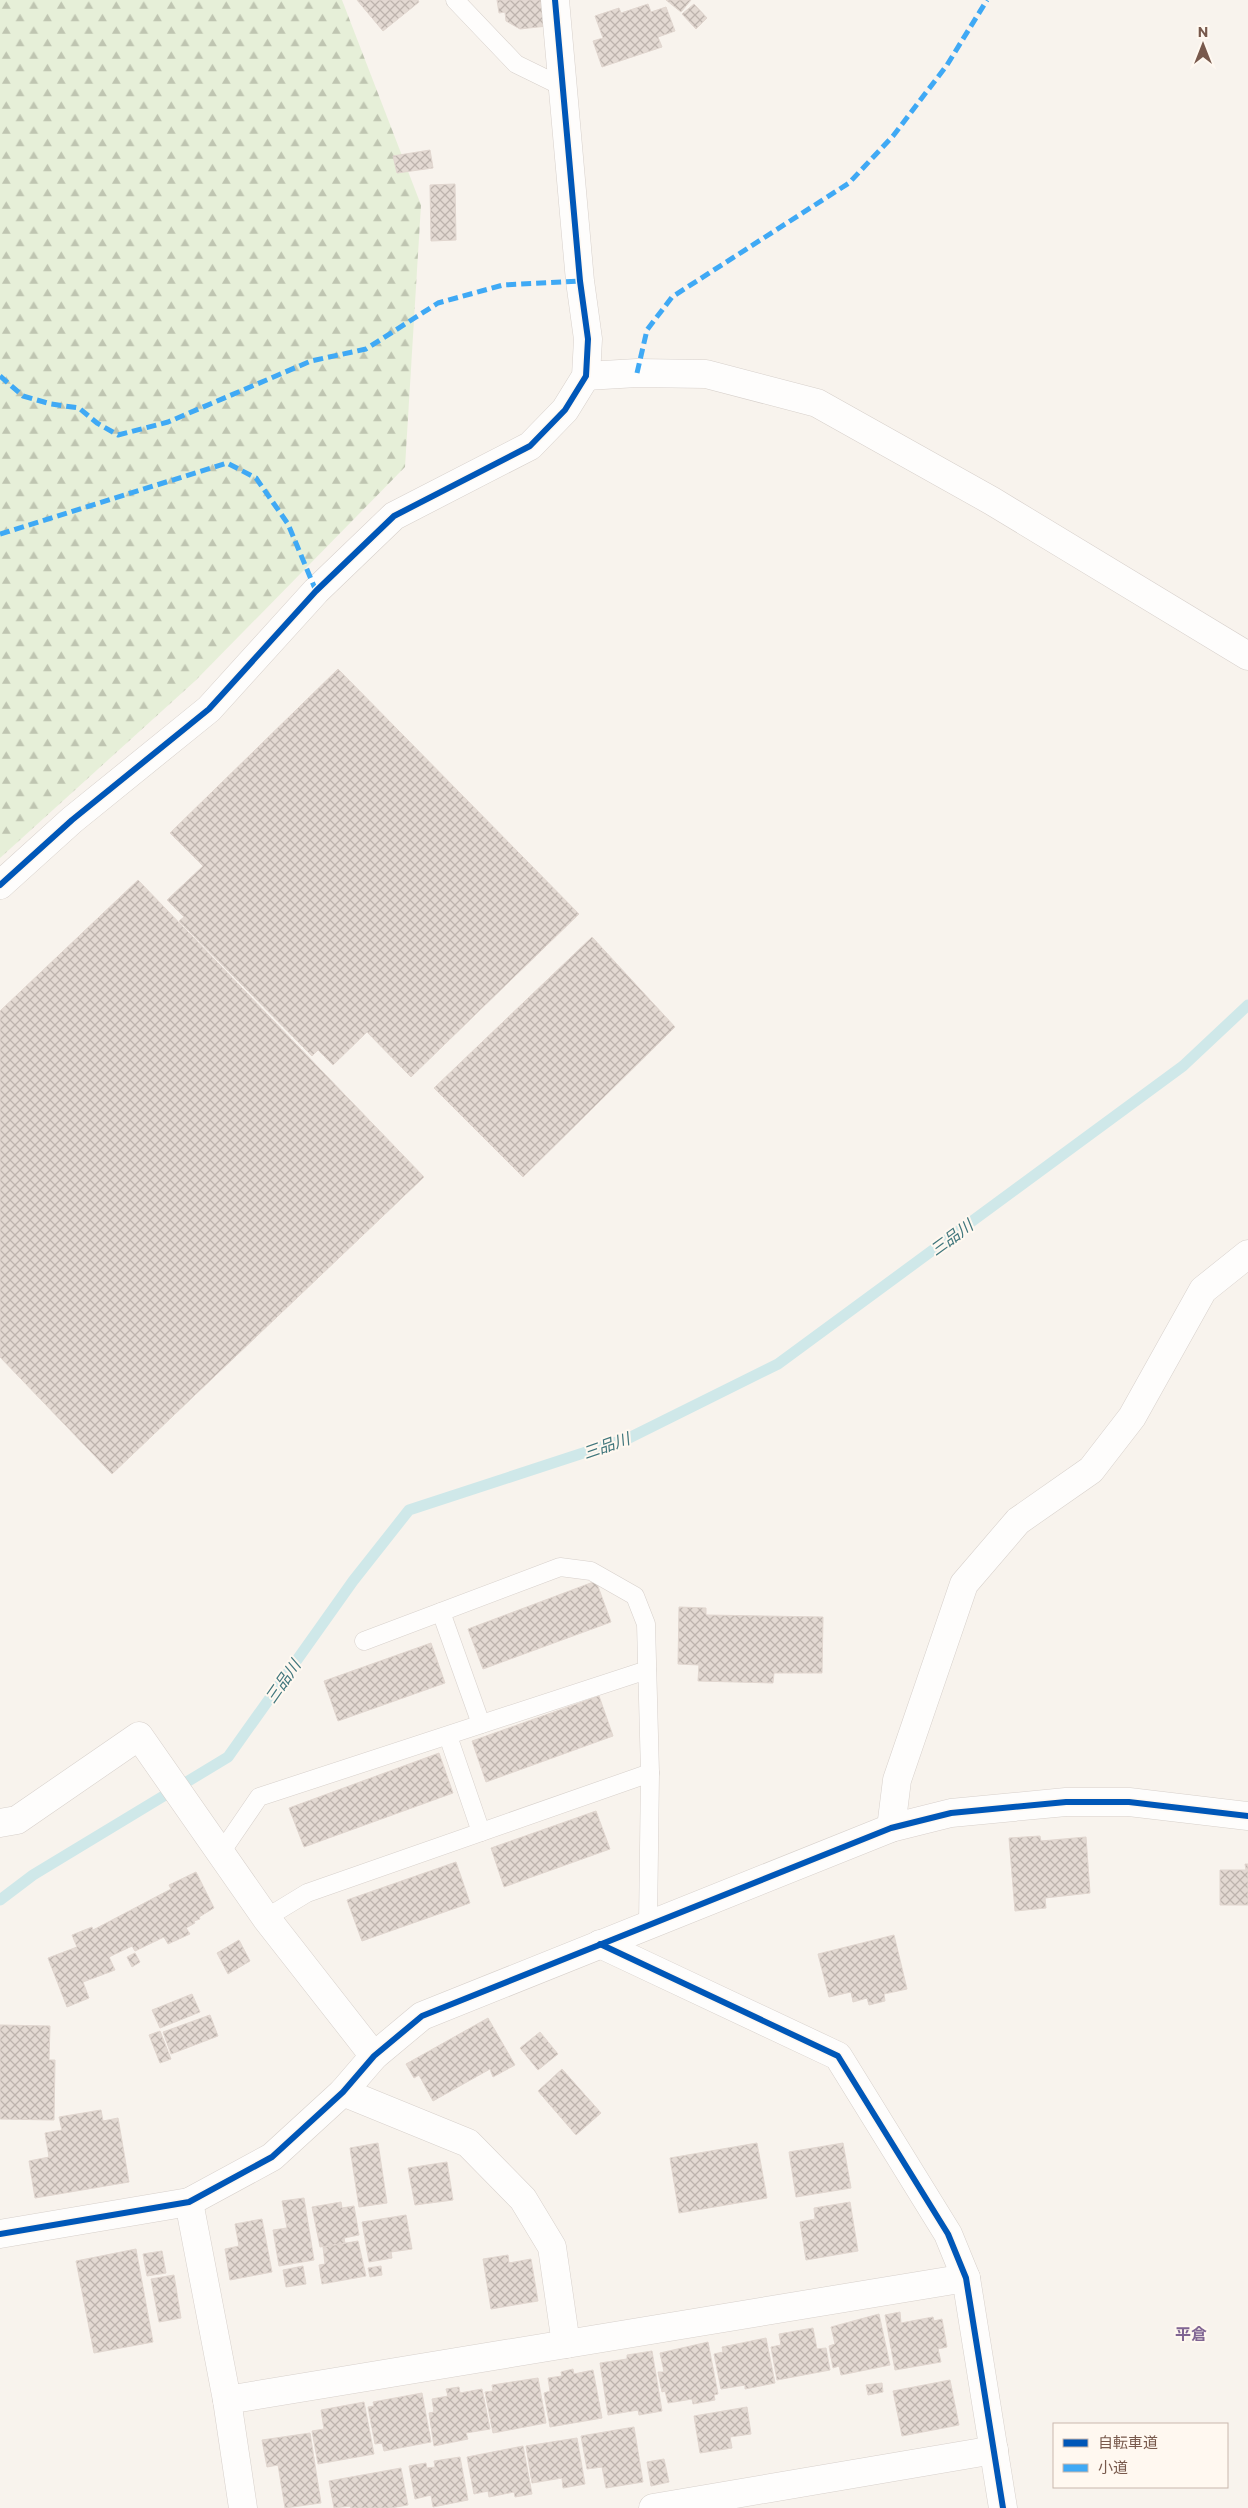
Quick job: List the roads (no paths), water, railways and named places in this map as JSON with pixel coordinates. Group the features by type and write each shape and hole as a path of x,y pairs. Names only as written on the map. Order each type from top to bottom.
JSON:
{"street":[{"path":"0,885 72,820 209,710 316,591 394,516 530,446 565,410 586,376 588,339 580,282 555,0"},
{"path":"586,376 637,373 706,374 817,403 992,501 1248,656"},
{"path":"891,1828 897,1780 964,1584 1018,1521 1091,1470 1132,1417 1203,1290 1248,1254"},
{"path":"0,1824 17,1820 139,1736 266,1918 374,2056"},
{"path":"0,2234 189,2202 272,2157 343,2092 374,2056 422,2016 891,1828 951,1813 1066,1802 1129,1802 1248,1816"},
{"path":"600,1944 838,2056 948,2234 966,2278 1003,2508"},
{"path":"343,2092 468,2143 523,2199 552,2247 566,2344"},
{"path":"189,2202 227,2400 243,2508"},
{"path":"227,2400 966,2278"},
{"path":"653,2508 994,2450"}],"lane":[{"path":"455,0 516,64 563,87"},
{"path":"364,1641 560,1567 590,1571 635,1596 646,1624 650,1773 648,1925"},
{"path":"441,1612 481,1724"},
{"path":"220,1854 258,1797 647,1670"},
{"path":"448,1736 481,1832"},
{"path":"266,1918 307,1893 650,1773"}],"waterway":[{"name":"三品川","path":"0,1900 33,1875 228,1757 353,1581 409,1510 629,1438 778,1364 1183,1066 1248,1005"}],"district":[{"name":"平倉","path":"1191,2333"}]}
